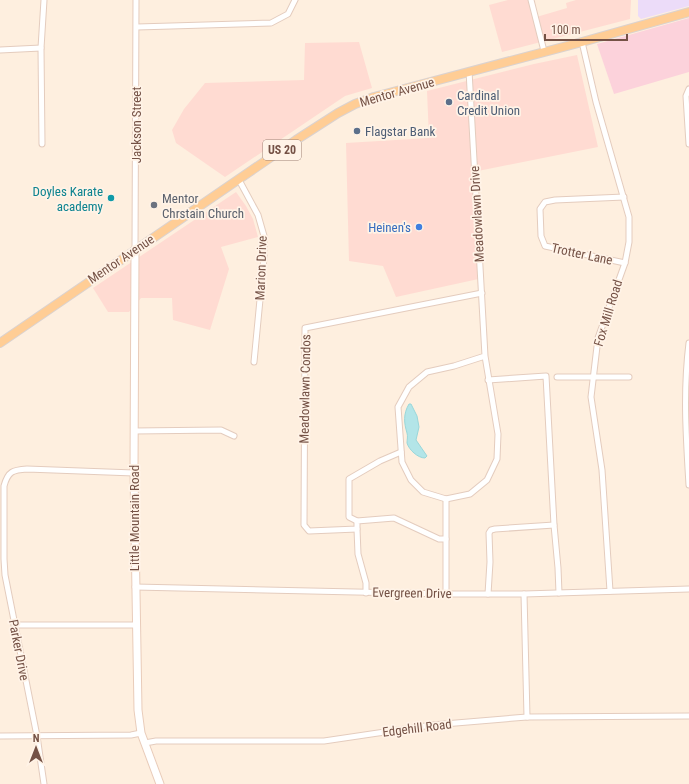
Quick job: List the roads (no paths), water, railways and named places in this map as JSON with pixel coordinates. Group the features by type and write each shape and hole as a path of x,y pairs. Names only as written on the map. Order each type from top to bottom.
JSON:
{"main road":[{"name":"Mentor Avenue","path":"0,343 135,249 327,119 355,104 374,97 689,12"}],"street":[{"path":"42,144 41,48 44,0"},
{"name":"Jackson Street","path":"135,249 136,0"},
{"path":"136,27 272,23 288,14 295,0"},
{"path":"531,0 544,51"},
{"name":"Fox Mill Road","path":"582,42 596,102 624,197 629,217 630,230 624,263 598,338 591,397 602,470 610,591"},
{"path":"0,50 41,48"},
{"name":"Meadowlawn Drive","path":"469,71 485,356 498,434 497,459 487,480 470,494 446,499 423,492 411,480 402,462 398,407 409,388 427,372 454,366 485,356"},
{"path":"689,89 686,96 689,144"},
{"name":"Marion Drive","path":"239,180 258,215 264,236 264,258 254,362"},
{"name":"Trotter Lane","path":"624,197 555,200 546,202 540,209 541,236 545,246 624,263"},
{"name":"Little Mountain Road","path":"135,249 134,473 138,710 141,733 160,784"},
{"name":"Meadowlawn Condos","path":"357,529 309,531 304,525 305,328 482,293"},
{"path":"689,342 684,395 689,485"},
{"path":"488,380 546,376 559,593"},
{"path":"556,377 629,377"},
{"path":"134,430 221,430 234,436"},
{"path":"401,452 380,461 349,479 349,517 357,521 394,518 439,538 446,539"},
{"name":"Parker Drive","path":"44,784 37,736 14,624 4,559 4,486 6,477 15,470 27,469 134,473"},
{"path":"446,499 446,594"},
{"path":"357,521 358,554 366,583 366,593"},
{"path":"488,594 490,562 489,533 491,530 554,525"},
{"name":"Evergreen Drive","path":"135,587 446,594 524,594 689,589"},
{"path":"524,594 527,717"},
{"path":"14,624 136,625"},
{"name":"Edgehill Road","path":"145,743 156,741 324,741 432,725 527,717 689,716"},
{"path":"0,736 131,735 141,733"}],"water":[{"path":"409,404 411,404 417,416 419,427 416,440 427,456 425,458 422,458 414,453 407,443 405,418"}],"place":[{"name":"Cardinal Credit Union","path":"449,102"},
{"name":"Flagstar Bank","path":"357,131"},
{"name":"Doyles Karate academy","path":"111,198"},
{"name":"Mentor Chrstain Church","path":"154,205"},
{"name":"Heinen's","path":"419,227"}]}
